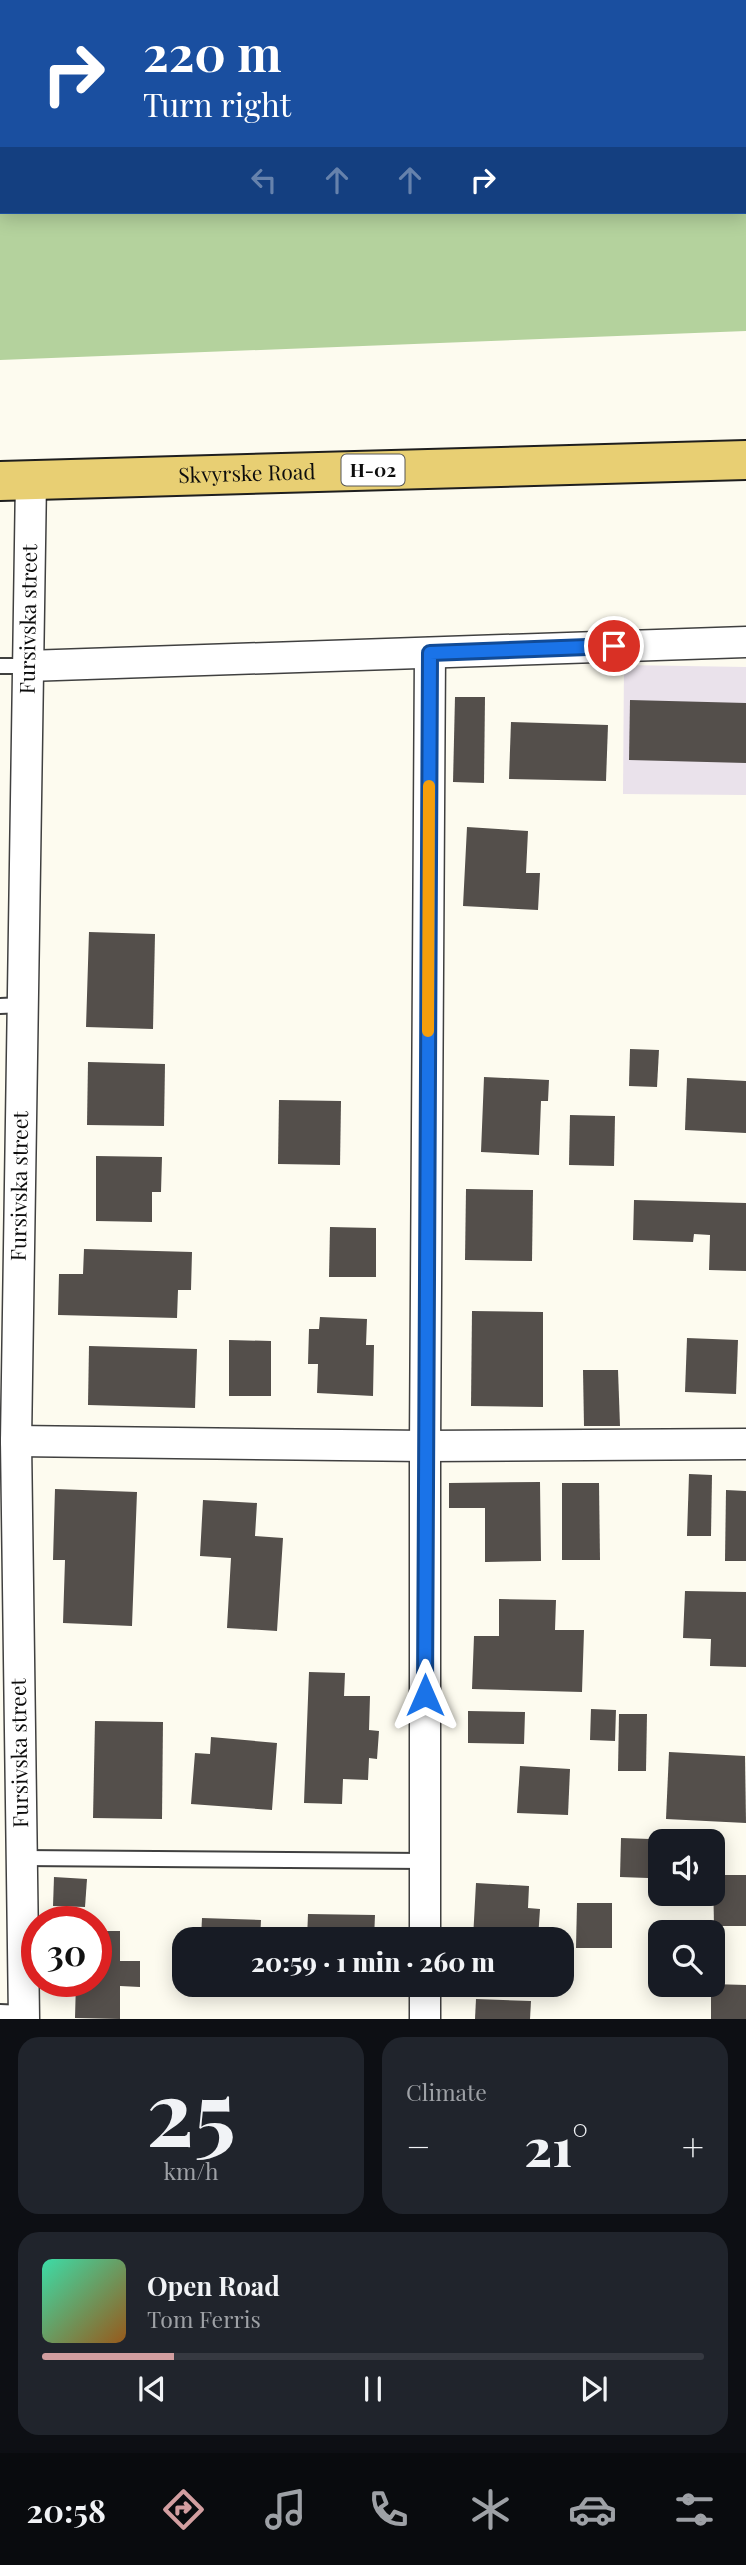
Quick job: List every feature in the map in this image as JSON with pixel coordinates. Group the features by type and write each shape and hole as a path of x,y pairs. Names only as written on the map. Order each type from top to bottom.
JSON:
{"main road":[{"name":"Skvyrske Road","path":"16,480 746,460"}],"street":[{"name":"Fursivska street","path":"16,480 11,1006 16,1441 8,1504 21,1858 16,2015"},
{"path":"14,666 746,642"},
{"path":"425,1927 430,653"},
{"path":"16,1441 425,1446 746,1444"},
{"path":"425,1997 425,2019"}],"lane":[{"path":"21,1858 425,1861"}],"shaded area":[{"path":"624,665 746,667 746,795 623,794"}],"green space":[{"path":"0,214 746,214 746,331 0,360"}],"building":[{"path":"455,697 485,697 484,783 453,782"},
{"path":"630,700 746,703 746,763 629,760"},
{"path":"511,722 608,725 606,781 509,779"},
{"path":"467,827 528,831 526,873 540,873 538,910 463,906"},
{"path":"89,932 155,934 153,1029 86,1027"},
{"path":"630,1049 659,1050 657,1087 629,1086"},
{"path":"88,1062 165,1064 164,1126 87,1125"},
{"path":"484,1077 549,1080 548,1101 541,1101 539,1155 481,1152"},
{"path":"687,1078 746,1081 746,1133 685,1130"},
{"path":"279,1100 341,1101 340,1165 278,1164"},
{"path":"570,1115 615,1116 614,1166 569,1165"},
{"path":"96,1156 162,1157 161,1192 152,1192 152,1222 96,1221"},
{"path":"466,1189 533,1190 532,1261 465,1260"},
{"path":"634,1200 746,1203 746,1271 709,1270 710,1235 694,1234 693,1242 633,1240"},
{"path":"330,1227 376,1228 376,1277 329,1277"},
{"path":"84,1249 192,1252 191,1290 178,1290 177,1318 58,1315 59,1274 83,1274"},
{"path":"472,1311 543,1312 543,1407 471,1406"},
{"path":"320,1317 367,1319 366,1345 374,1345 373,1396 317,1393 318,1364 308,1364 309,1329 319,1329"},
{"path":"687,1338 738,1340 736,1394 685,1392"},
{"path":"229,1340 271,1341 271,1396 229,1396"},
{"path":"89,1346 197,1349 195,1408 88,1405"},
{"path":"583,1370 618,1370 620,1426 584,1426"},
{"path":"689,1474 712,1475 711,1536 687,1536"},
{"path":"540,1482 541,1561 485,1562 485,1508 449,1508 449,1483"},
{"path":"562,1483 599,1483 600,1560 562,1560"},
{"path":"55,1489 137,1492 132,1626 63,1623 65,1560 53,1560"},
{"path":"726,1490 746,1491 746,1561 725,1561"},
{"path":"203,1500 257,1503 255,1536 283,1538 277,1631 227,1628 231,1558 200,1556"},
{"path":"685,1591 746,1592 746,1667 710,1666 711,1639 683,1638"},
{"path":"499,1599 556,1600 555,1630 584,1630 582,1692 472,1689 474,1636 499,1636"},
{"path":"309,1672 345,1673 344,1696 370,1696 369,1730 379,1731 377,1759 369,1758 368,1780 343,1779 342,1804 304,1803"},
{"path":"591,1709 616,1710 615,1741 590,1740"},
{"path":"468,1711 525,1712 524,1744 468,1743"},
{"path":"619,1714 647,1714 646,1771 618,1771"},
{"path":"95,1721 163,1722 162,1819 93,1818"},
{"path":"211,1737 277,1743 272,1810 191,1804 195,1753 210,1754"},
{"path":"669,1752 745,1756 746,1823 666,1819"},
{"path":"520,1766 570,1769 568,1815 517,1813"},
{"path":"621,1838 648,1839 648,1878 620,1877"},
{"path":"725,1875 746,1875 746,1926 725,1926 725,1920 714,1920 714,1906 725,1906"},
{"path":"54,1877 87,1879 85,1906 53,1906"},
{"path":"476,1883 529,1886 528,1908 540,1909 539,1927 474,1927"},
{"path":"577,1903 612,1903 612,1948 576,1948"},
{"path":"308,1914 375,1915 374,1927 307,1927"},
{"path":"202,1918 261,1920 261,1927 202,1927"},
{"path":"112,1931 120,1931 120,1961 140,1961 140,1987 120,1986 120,2019 75,2018 76,1997 112,1997"},
{"path":"725,1984 746,1985 746,2019 711,2019 711,1997 725,1997"},
{"path":"476,1999 531,2001 530,2019 475,2019"}],"slow traffic":[{"path":"428,1031 429,786"}],"route":[{"path":"425,1695 430,653 614,646"}]}
